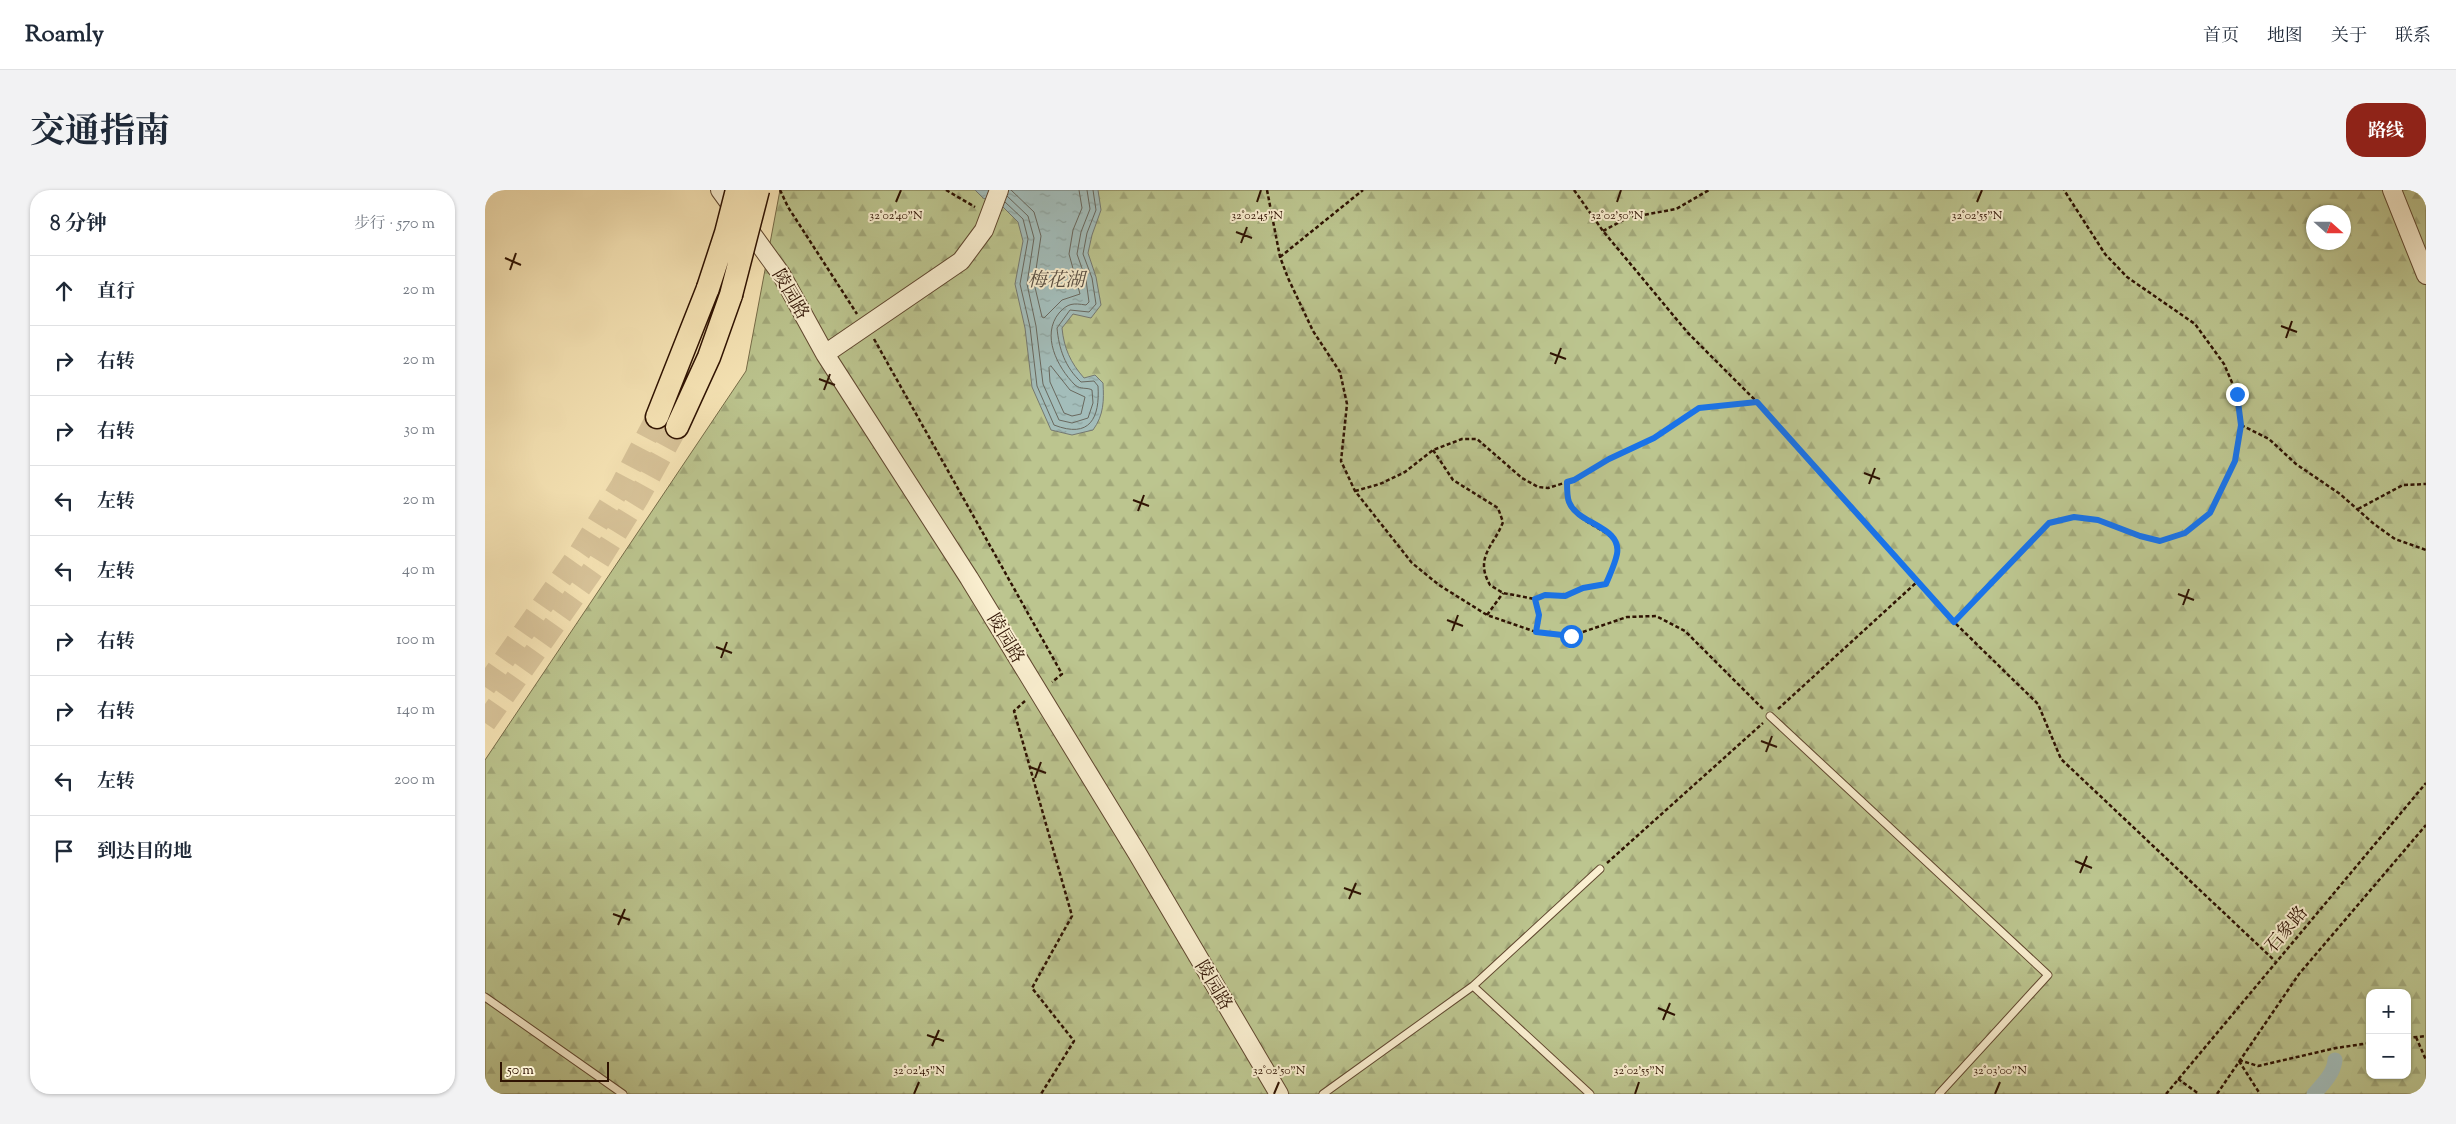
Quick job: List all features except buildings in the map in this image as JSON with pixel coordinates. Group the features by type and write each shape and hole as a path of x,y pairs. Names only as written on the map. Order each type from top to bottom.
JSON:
{"highway":[{"path":"657,417 709,288 737,190"},
{"path":"677,427 709,357 731,295 758,190"}],"street":[{"name":"陵园路","path":"720,190 781,274 825,354 969,578 1279,1094"},
{"path":"825,354 961,261 979,238 983,211 999,190"},
{"path":"2392,190 2426,275"}],"lane":[{"path":"1770,716 2049,975 1939,1094"},
{"path":"1323,1094 1473,986 1600,869"},
{"path":"1473,986 1590,1094"},
{"path":"485,997 623,1094"}],"path":[{"path":"780,190 788,207 865,326 1062,674 1014,711 1073,916 1032,988 1074,1041 1041,1094"},
{"path":"946,190 983,211"},
{"path":"1267,190 1280,257 1313,331 1340,372 1347,404 1341,461 1355,491 1413,563 1439,585 1487,615 1536,632 1571,636 1627,618 1656,616 1685,631 1770,716"},
{"path":"1280,257 1363,190"},
{"path":"1574,190 1603,231 1688,333 1757,402 1954,622 2038,704 2061,759 2275,961"},
{"path":"1603,231 1627,218 1676,209 1709,190"},
{"path":"1954,622 2049,523 2074,517 2098,520 2140,536 2160,541 2185,533 2210,513 2235,461 2241,425 2237,394 2224,364 2195,324 2127,277 2105,254 2063,190"},
{"path":"1355,491 1380,484 1405,472 1433,450 1462,439 1477,439 1522,478 1538,487 1548,488 1574,480 1609,459 1654,438 1699,408 1757,402"},
{"path":"2241,425 2269,439 2296,464 2340,494 2395,539 2426,550"},
{"path":"1433,450 1453,480 1497,508 1501,514 1503,522 1487,550 1482,564 1490,585 1503,593 1535,599 1545,595 1565,596 1583,588 1606,584 1617,555 1615,540 1604,530 1589,523 1578,514 1569,502 1567,482"},
{"path":"2358,509 2403,485 2426,484"},
{"path":"1600,869 1917,582"},
{"path":"1487,615 1503,593"},
{"path":"1535,599 1539,615 1536,632"},
{"name":"石象路","path":"2166,1094 2426,782"},
{"path":"2217,1094 2299,974 2426,825"},
{"path":"2411,1038 2426,1036"},
{"path":"2416,1037 2426,1060"},
{"path":"2239,1060 2258,1066 2336,1048 2366,1044"},
{"path":"2239,1060 2260,1094"},
{"path":"2178,1079 2199,1094"}],"green space":[{"path":"780,190 2426,190 2426,1094 485,1094 485,760 746,371"}],"water":[{"name":"梅花湖","path":"975,190 1098,190 1101,210 1088,253 1096,277 1101,305 1091,318 1073,314 1062,328 1064,342 1071,360 1079,372 1084,378 1095,375 1103,383 1103,407 1093,430 1072,435 1051,430 1032,387 1025,328 1015,284 1023,241 1018,222 1002,206 983,198"}],"waterway":[{"path":"2314,1094 2330,1074 2335,1060"}],"tunnel":[{"path":"485,687 580,552 621,486 657,417"},
{"path":"485,723 597,564 638,498 677,427"}],"route":[{"path":"1571,636 1536,632 1539,615 1535,599 1545,595 1557,594 1565,596 1583,588 1599,587 1606,584 1617,555 1617,547 1615,540 1604,530 1589,523 1578,514 1569,502 1567,482 1574,480 1609,459 1654,438 1699,408 1757,402 1954,622 2049,523 2074,517 2098,520 2140,536 2160,541 2185,533 2210,513 2235,461 2241,425 2237,394"}]}
